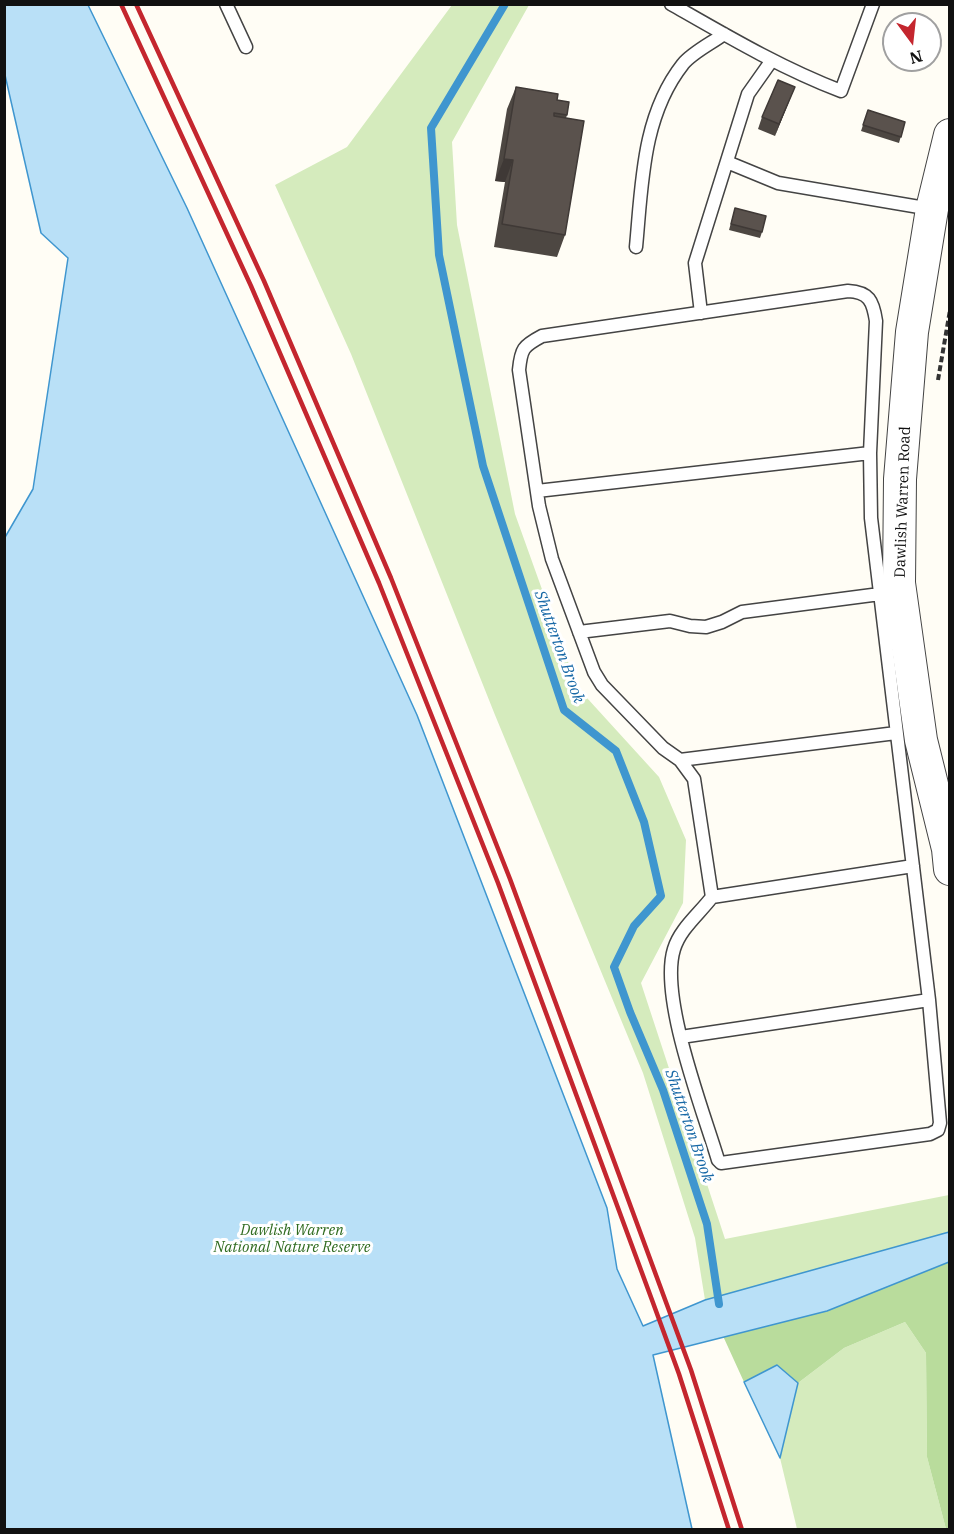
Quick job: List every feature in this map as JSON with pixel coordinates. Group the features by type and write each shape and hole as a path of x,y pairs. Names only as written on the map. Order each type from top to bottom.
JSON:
{"street":[{"name":"Dawlish Warren Road","path":"950,135 932,209 912,332 900,478 900,583 921,740 948,849 950,869"}],"lane":[{"path":"226,4 246,47"},
{"path":"671,4 807,78 841,91 873,4"},
{"path":"636,248 644,154 661,98 685,62 724,34"},
{"path":"701,313 695,263 748,94 772,60"},
{"path":"727,162 778,183 932,209"},
{"path":"712,897 694,779 680,760 663,748 602,685 594,672 552,559 537,492 519,370 521,355 526,344 542,336 848,291 860,291 868,297 874,308 876,321 870,453 871,518 896,733 913,866 929,1000 940,1123 938,1130 930,1134 721,1163 718,1160 681,1037 670,979 674,949 684,930 712,897 913,866"},
{"path":"537,492 870,453"},
{"path":"579,632 670,621 706,627 742,612 880,594"},
{"path":"680,760 896,733"},
{"path":"681,1037 929,1000"}],"path":[{"path":"938,386 950,310"}],"green space":[{"path":"452,5 529,5 452,142 457,225 515,514 577,687 659,777 686,840 683,903 641,983 725,1239 949,1195 949,1232 705,1300 695,1238 643,1073 495,715 351,354 275,185 347,147"},
{"path":"949,1262 949,1529 946,1529 927,1457 926,1353 905,1322 844,1348 798,1383 777,1365 744,1382 723,1336 827,1311"},
{"path":"905,1322 926,1353 927,1457 946,1529 797,1529 780,1458 798,1383 844,1348"}],"water":[{"name":"Dawlish Warren National Nature Reserve","path":"5,4 88,5 187,208 417,715 607,1208 617,1269 643,1326 705,1300 949,1232 949,1262 827,1311 653,1355 692,1529 5,1529 4,539 33,489 68,258 41,233 5,75"},
{"path":"777,1365 798,1383 780,1458 744,1382"}],"building":[{"path":"778,80 795,87 779,124 762,117"},
{"path":"516,87 558,94 557,100 569,102 567,115 554,113 554,116 584,121 565,235 502,224 513,160 504,159"},
{"path":"868,110 905,122 901,137 863,125"},
{"path":"735,208 766,216 762,232 731,224"}],"waterway":[{"name":"Shutterton Brook","path":"505,4 431,128 439,255 483,466 564,710 616,751 644,822 661,896 634,926 614,967 663,1090 707,1224 719,1304"}],"railway":[{"path":"121,4 251,286 379,583 498,883 679,1374 729,1530"},
{"path":"136,4 264,281 391,578 510,879 691,1370 742,1530"}]}
